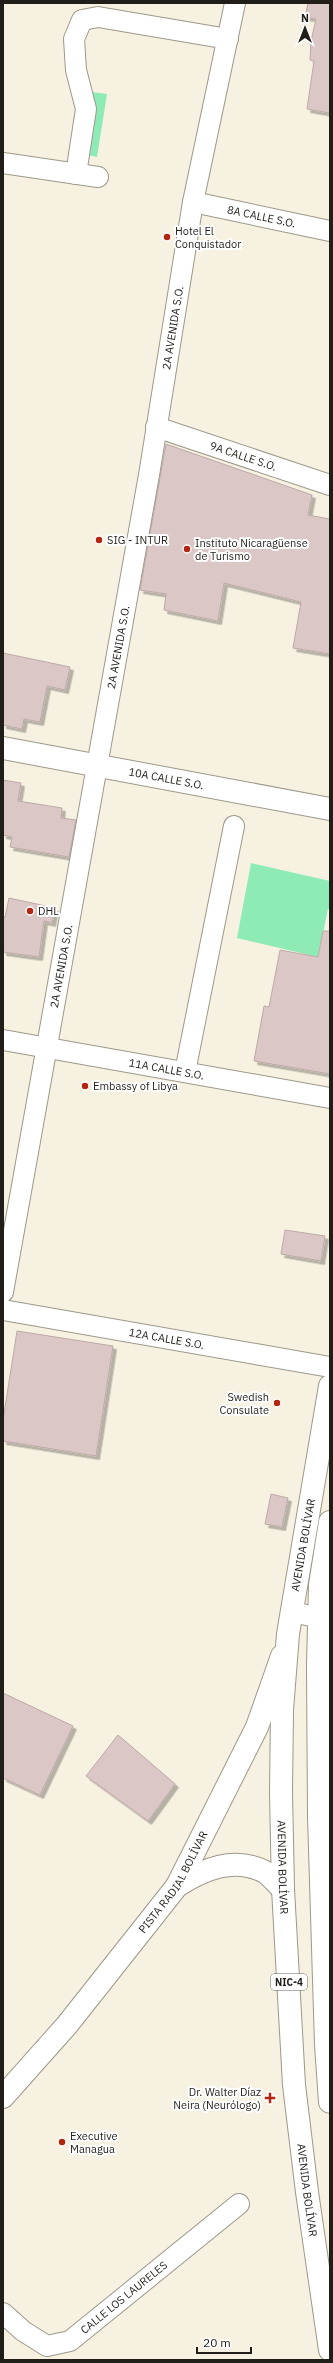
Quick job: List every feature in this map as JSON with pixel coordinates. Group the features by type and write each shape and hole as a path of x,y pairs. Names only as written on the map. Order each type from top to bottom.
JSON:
{"main road":[{"name":"10A CALLE S.O.","path":"3,748 98,764 330,809"},
{"name":"AVENIDA BOLÍVAR","path":"330,1386 288,1634 282,1710 283,1889 294,2084 307,2192 330,2350"},
{"name":"AVENIDA BOLÍVAR","path":"330,1522 320,1585 325,1619 318,1665 324,1789 326,2045 330,2102"},
{"name":"PISTA RADIAL BOLÍVAR","path":"3,2097 66,2025 177,1886 257,1727 274,1683 288,1634"},
{"path":"177,1886 198,1873 220,1865 245,1866 265,1873 283,1889"}],"street":[{"name":"2A AVENIDA S.O.","path":"3,1292 45,1047 98,764 193,202 235,3"},
{"path":"76,174 86,109 76,70 74,39 82,20 96,10 228,39"},
{"path":"3,163 98,177"},
{"name":"8A CALLE S.O.","path":"193,202 330,231"},
{"name":"9A CALLE S.O.","path":"156,427 330,485"},
{"path":"185,1072 234,826"},
{"name":"11A CALLE S.O.","path":"3,1040 330,1098"},
{"name":"12A CALLE S.O.","path":"3,1310 330,1367"},
{"path":"292,1612 325,1619"},
{"name":"CALLE LOS LAURELES","path":"3,2312 23,2331 47,2346 70,2341 239,2204"}],"green space":[{"path":"92,92 107,94 97,157 82,154"},
{"path":"251,863 330,881 330,909 328,909 318,957 237,938"}],"building":[{"path":"308,3 330,3 330,113 307,109 314,61 310,60 311,41 316,19 305,17"},
{"path":"166,444 312,495 308,515 330,519 330,654 293,648 301,602 224,583 218,621 164,610 166,594 140,590"},
{"path":"3,653 70,667 65,690 47,686 40,722 24,719 22,729 3,725"},
{"path":"3,780 21,783 18,801 62,808 61,818 76,820 69,857 10,847 12,837 3,835"},
{"path":"9,898 55,908 52,923 44,921 39,957 3,952 3,916 5,917"},
{"path":"323,931 330,931 330,1074 254,1061 264,1006 269,1007 280,950 318,957"},
{"path":"285,1230 325,1236 321,1261 281,1254"},
{"path":"17,1331 113,1346 96,1456 3,1441 3,1420"},
{"path":"271,1494 288,1498 282,1527 265,1524"},
{"path":"3,1693 73,1726 40,1795 3,1778"},
{"path":"118,1735 175,1784 148,1821 86,1776"}],"place":[{"name":"Hotel El Conquistador","path":"167,237"},
{"name":"SIG - INTUR","path":"99,540"},
{"name":"Instituto Nicaragüense de Turismo","path":"187,549"},
{"name":"DHL","path":"30,911"},
{"name":"Embassy of Libya","path":"85,1086"},
{"name":"Swedish Consulate","path":"277,1403"},
{"name":"Dr. Walter Díaz Neira (Neurólogo)","path":"270,2098"},
{"name":"Executive Managua","path":"62,2142"}]}
